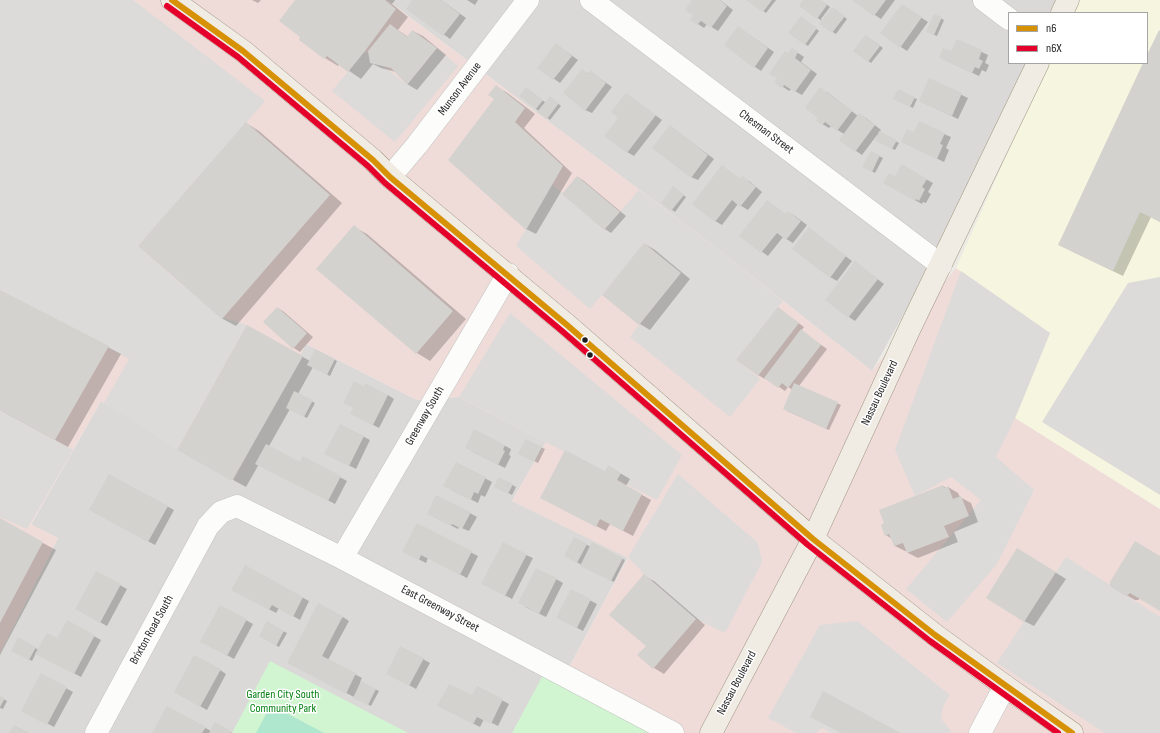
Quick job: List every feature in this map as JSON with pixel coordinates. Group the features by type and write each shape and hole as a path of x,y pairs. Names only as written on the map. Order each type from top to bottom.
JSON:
{"main road":[{"path":"172,0 243,51 373,160 390,177 568,324 813,540 935,635 1072,733"},
{"path":"1062,12 1068,0"},
{"name":"Nassau Boulevard","path":"714,727 813,540 907,335 1038,64"}],"street":[{"name":"Munson Avenue","path":"390,177 417,145 528,0"},
{"name":"Chesman Street","path":"591,0 941,265"},
{"path":"984,0 1008,18"},
{"name":"Greenway South","path":"342,558 508,274"},
{"name":"East Greenway Street","path":"208,526 221,512 237,506 342,558 674,733"},
{"name":"Brixton Road South","path":"96,733 208,526"},
{"path":"980,733 1005,686"}],"shaded area":[{"path":"0,0 387,0 706,240 872,371 956,268 1050,333 1016,418 1160,509 1160,733 653,733 560,684 628,558 512,501 546,442 459,397 417,400 306,344 233,481 101,401 31,524 58,538 0,653"},
{"path":"0,0 133,0 265,101 138,246 175,279 224,318 247,325 177,450 104,403 129,359 0,290"},
{"path":"387,0 1080,0 1073,12 1008,12 1008,64 1043,64 872,371 706,240"},
{"path":"1080,0 1160,0 1160,509 1015,418 1050,333 956,268 1048,64 1148,64 1148,12 1073,12"},
{"path":"437,48 458,66 395,142 332,91 365,51 407,85"},
{"path":"552,184 604,230 639,190 706,240 783,301 736,360 760,379 730,417 630,337 680,273 645,243 590,309 516,246"},
{"path":"961,271 1050,333 1016,416 996,457 1034,490 997,564 947,622 906,589 981,500 951,477 915,496 895,450"},
{"path":"1160,277 1160,495 1042,422 1128,283"},
{"path":"510,313 682,455 657,500 459,397"},
{"path":"306,344 417,400 459,397 546,442 512,501 628,557 560,684 653,733 0,733 0,653 58,538 31,525 101,401 233,481"},
{"path":"0,410 73,450 27,529 0,517"},
{"path":"678,474 758,543 762,562 725,633 696,619 644,574 628,557"},
{"path":"1066,557 1160,617 1160,733 1105,733 997,663"},
{"path":"857,621 950,695 944,704 941,715 942,720 951,731 949,733 831,733 822,728 816,733 796,733 768,718 820,625"}],"green space":[{"name":"Garden City South Community Park","path":"270,661 408,733 232,733"},
{"path":"543,675 653,733 512,733"},
{"path":"271,705 324,733 256,733"}],"building":[{"path":"295,0 385,0 396,9 348,72 327,56 324,59 299,40 300,37 279,21"},
{"path":"412,0 441,0 460,14 443,36 406,9"},
{"path":"692,0 720,0 727,6 711,28 701,21 697,25 690,20 693,15 685,10"},
{"path":"746,0 772,0 763,12"},
{"path":"803,0 821,0 827,5 817,19 799,6"},
{"path":"852,0 886,0 874,16"},
{"path":"902,4 922,17 900,48 880,33"},
{"path":"832,7 845,16 832,33 819,24"},
{"path":"934,14 942,17 934,35 926,32"},
{"path":"801,16 817,28 805,45 788,33"},
{"path":"390,24 407,37 412,30 437,48 407,85 391,68 370,63 368,51"},
{"path":"738,26 768,48 754,68 724,45"},
{"path":"1159,30 1160,222 1140,212 1113,271 1058,245 1143,64 1148,64 1148,53"},
{"path":"865,35 880,46 868,62 853,51"},
{"path":"957,39 982,50 979,59 983,61 979,69 975,67 972,73 939,58 943,48 951,51"},
{"path":"556,43 572,56 553,80 537,68"},
{"path":"792,48 798,52 795,58 811,70 795,92 784,85 782,89 774,82 777,79 769,74 785,51 788,53"},
{"path":"582,69 588,74 590,70 606,83 585,111 563,93"},
{"path":"929,78 962,93 952,116 919,101"},
{"path":"496,85 525,108 515,122 563,166 526,230 448,160 494,99 488,95"},
{"path":"526,87 543,100 536,109 519,96"},
{"path":"820,87 852,111 837,131 825,122 822,125 816,121 818,118 805,108"},
{"path":"898,89 915,97 910,107 893,99"},
{"path":"626,93 656,115 627,153 604,136 618,118 611,112"},
{"path":"550,96 559,103 547,119 537,112"},
{"path":"859,113 875,125 855,152 839,140"},
{"path":"919,121 945,133 940,144 943,145 937,159 901,142 907,129 914,132"},
{"path":"246,122 330,195 222,319 138,246"},
{"path":"670,125 708,155 691,178 652,148"},
{"path":"879,131 897,140 892,149 875,141"},
{"path":"871,151 880,155 872,172 862,167"},
{"path":"902,164 927,179 922,187 925,189 919,201 916,199 915,201 883,183 889,173 895,176"},
{"path":"722,165 740,179 742,176 756,187 740,207 732,200 715,222 692,204"},
{"path":"577,176 620,212 604,230 562,194"},
{"path":"673,186 684,195 671,211 661,203"},
{"path":"767,200 786,214 788,211 801,221 786,240 777,233 761,253 739,236"},
{"path":"354,225 453,311 416,354 316,269"},
{"path":"809,227 846,256 830,278 792,249"},
{"path":"644,243 681,273 639,325 602,295"},
{"path":"855,261 878,279 848,318 825,300"},
{"path":"0,290 109,346 55,440 0,410"},
{"path":"277,307 307,333 293,349 263,322"},
{"path":"778,307 799,323 758,376 736,360"},
{"path":"247,325 303,356 232,481 177,450"},
{"path":"801,329 821,345 788,388 782,383 778,388 764,378"},
{"path":"315,349 335,359 327,375 307,365"},
{"path":"354,381 364,386 365,383 388,395 373,425 350,414 353,408 343,403"},
{"path":"794,383 838,402 826,429 783,409"},
{"path":"294,391 313,400 304,417 286,408"},
{"path":"340,424 364,436 349,466 324,454"},
{"path":"474,429 505,445 503,450 505,451 498,465 465,448"},
{"path":"526,439 542,447 534,462 518,454"},
{"path":"266,444 300,462 303,456 341,476 328,501 255,464"},
{"path":"565,450 605,471 608,465 621,473 617,480 642,494 623,531 600,519 596,527 540,498"},
{"path":"456,462 486,477 478,494 474,492 471,500 443,486"},
{"path":"109,474 168,506 148,542 89,510"},
{"path":"499,477 513,484 508,494 494,487"},
{"path":"943,485 944,488 948,486 953,499 961,496 969,516 944,526 949,537 907,553 903,543 894,546 889,534 885,536 881,525 884,523 879,510"},
{"path":"436,495 471,512 462,529 452,524 451,526 427,514"},
{"path":"0,518 43,542 0,623"},
{"path":"417,523 472,551 460,575 421,555 419,560 402,552"},
{"path":"574,537 587,544 577,563 564,556"},
{"path":"1135,541 1160,556 1160,611 1130,593 1128,595 1124,595 1110,586 1110,582"},
{"path":"503,542 527,554 505,596 481,584"},
{"path":"592,542 623,558 611,581 580,566"},
{"path":"1017,548 1056,572 1024,622 986,598"},
{"path":"245,565 303,597 293,617 272,605 269,610 231,590"},
{"path":"536,568 557,578 539,614 518,603"},
{"path":"96,571 121,584 100,623 75,609"},
{"path":"644,574 696,619 653,669 637,655 646,646 609,615"},
{"path":"571,589 591,599 577,628 556,618"},
{"path":"318,603 343,616 322,656 356,673 346,694 287,663"},
{"path":"220,605 247,619 227,656 200,642"},
{"path":"67,620 95,635 74,674 35,654 47,633 57,638"},
{"path":"267,621 284,631 276,646 259,636"},
{"path":"18,637 36,647 29,660 11,651"},
{"path":"400,646 424,658 409,686 386,674"},
{"path":"194,655 221,669 200,707 174,692"},
{"path":"41,673 67,687 47,725 21,711"},
{"path":"361,681 376,689 368,705 353,698"},
{"path":"449,684 472,695 477,686 503,699 491,724 477,717 473,724 437,706"},
{"path":"823,691 901,733 841,733 810,717"},
{"path":"0,696 5,698 0,707"},
{"path":"167,706 206,727 202,733 152,733"},
{"path":"215,722 231,731 230,733 209,733"},
{"path":"14,725 30,733 9,733"}],"transit line":[{"name":"n6","path":"172,0 243,51 373,160 390,177 567,325 813,539 935,635 1072,733"},
{"name":"n6X","path":"167,6 238,57 368,166 385,183 562,331 808,545 930,641 1058,733"}]}
